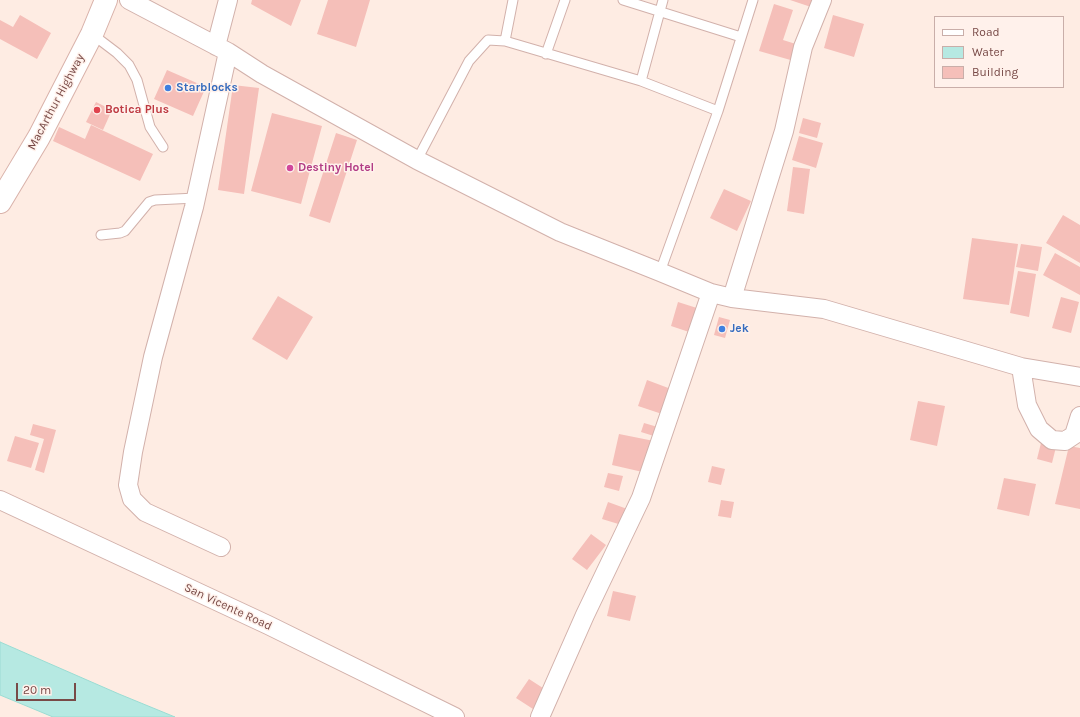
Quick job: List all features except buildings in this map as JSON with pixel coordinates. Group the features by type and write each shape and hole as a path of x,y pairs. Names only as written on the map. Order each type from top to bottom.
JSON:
{"main road":[{"name":"MacArthur Highway","path":"0,202 39,137 92,34 103,1"}],"street":[{"path":"128,0 222,49 262,74 417,160 560,232 711,293 732,298 824,309 1021,367 1080,377"},
{"path":"221,547 145,512 132,499 128,485 133,452 153,357 196,198 222,49 228,0"},
{"path":"732,298 784,131 803,47 822,0"},
{"path":"540,717 585,615 641,498 711,293"},
{"path":"1021,367 1027,405 1039,429 1052,440 1065,441 1074,435 1080,416"},
{"name":"San Vicente Road","path":"0,500 268,625 455,717"}],"lane":[{"path":"505,42 513,0"},
{"path":"546,54 565,0"},
{"path":"623,0 741,37"},
{"path":"641,81 664,0"},
{"path":"660,272 718,111 753,0"},
{"path":"92,34 117,53 129,65 137,80 150,127 163,147"},
{"path":"417,160 469,61 488,40 505,42 641,81 718,111"},
{"path":"101,235 125,231 149,202 155,200 196,198"}],"water":[{"path":"0,642 175,717 53,717 0,695"}],"place":[{"name":"Starblocks","path":"168,88"},
{"name":"Botica Plus","path":"97,110"},
{"name":"Destiny Hotel","path":"290,168"},
{"name":"Jek","path":"722,329"}]}
